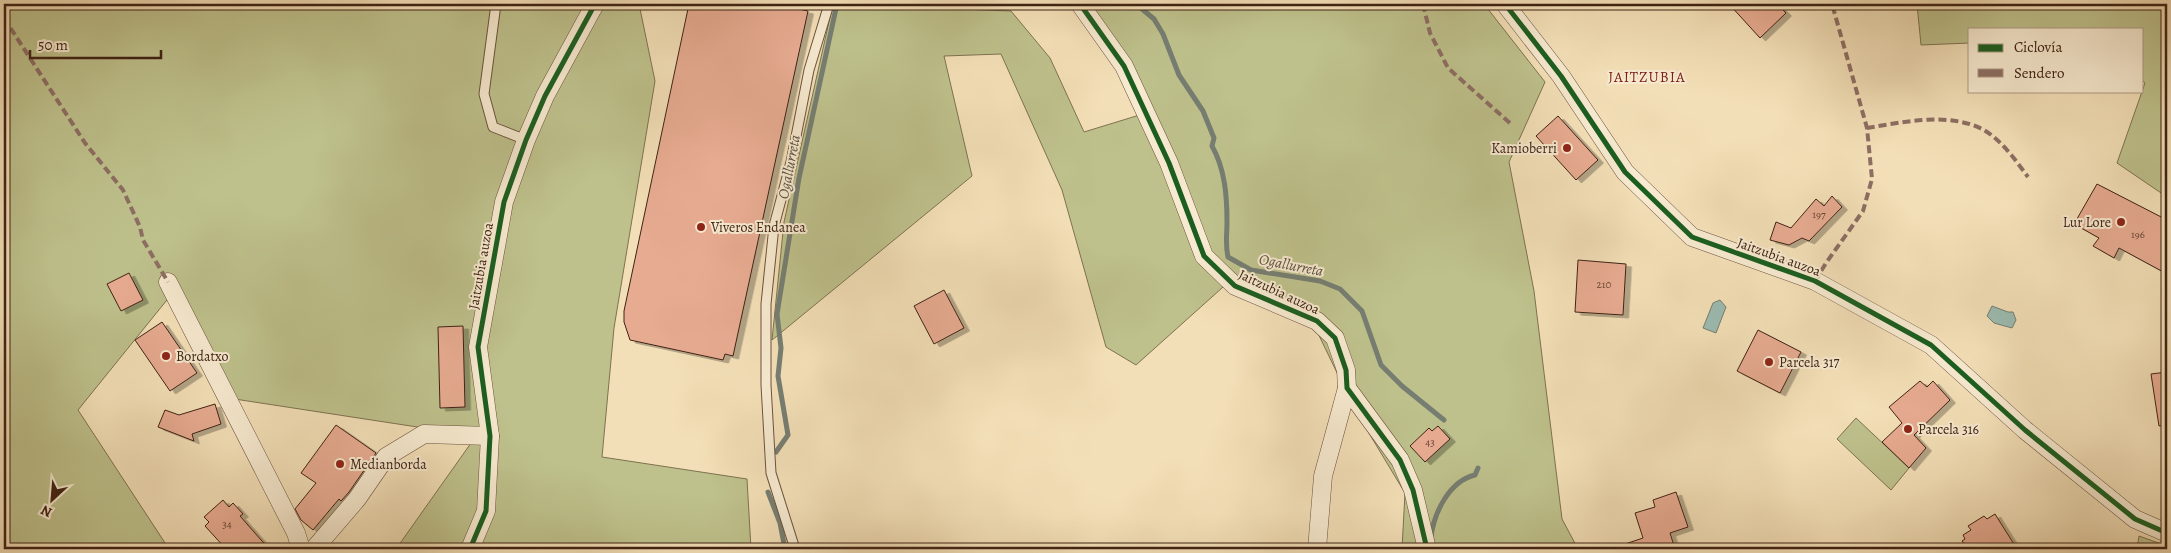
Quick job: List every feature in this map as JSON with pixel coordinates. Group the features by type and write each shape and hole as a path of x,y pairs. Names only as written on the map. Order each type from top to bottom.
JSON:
{"street":[{"name":"Jaitzubia auzoa","path":"470,549 486,511 490,436 478,347 504,202 526,140 545,96 595,4"},
{"name":"Jaitzubia auzoa","path":"1080,4 1124,66 1169,163 1204,256 1234,286 1317,321 1335,338 1346,370 1347,388 1323,476 1317,549"},
{"name":"Jaitzubia auzoa","path":"1504,4 1561,76 1625,172 1692,237 1816,281 1932,345 2025,430 2135,519 2167,533"},
{"path":"168,282 296,533 301,549"},
{"name":"Jaitzubia auzoa","path":"1347,388 1400,460 1413,490 1427,549"},
{"path":"314,549 357,499 386,456 424,434 490,436"}],"lane":[{"path":"496,4 484,94 494,127 526,140"},
{"path":"795,549 771,473 766,385 766,304 774,226 791,162 809,70 829,4"}],"green space":[{"path":"4,4 639,4 655,81 614,328 602,457 747,479 751,549 396,549 476,436 228,398 175,290 78,410 169,549 4,549"},
{"path":"833,4 1011,11 1050,58 1084,132 1146,113 1075,4 1484,4 1545,82 1509,162 1534,291 1562,519 1578,549 1402,549 1405,493 1355,410 1313,323 1232,279 1136,365 1106,347 1062,190 1001,54 944,56 972,176 772,340 784,222"},
{"path":"1917,4 2167,4 2167,197 2117,163 2142,92 2144,92 2144,28 1968,28 1968,43 1921,45"},
{"path":"1856,418 1909,468 1891,490 1837,439"},
{"path":"2139,536 2167,546 2167,549 2137,549"}],"water":[{"path":"1720,300 1726,307 1716,333 1703,328 1713,303"},
{"path":"1992,306 2013,312 2016,320 2012,328 1994,323 1987,316"}],"building":[{"name":"Viveros Endanea","path":"689,4 776,4 808,11 733,356 725,354 723,360 630,340 624,322 624,311"},
{"path":"1729,4 1777,4 1786,13 1760,38"},
{"name":"Kamioberri","path":"1558,116 1598,160 1576,180 1536,136"},
{"name":"Lur Lore","path":"2097,184 2167,220 2167,274 2119,248 2114,258 2093,246 2099,238 2074,224"},
{"path":"1832,196 1842,207 1809,241 1802,238 1789,245 1770,240 1776,222 1791,228 1816,199 1824,206"},
{"path":"1578,260 1626,264 1623,315 1575,312"},
{"path":"129,273 143,300 121,311 107,284"},
{"path":"944,290 964,328 934,344 914,306"},
{"name":"Bordatxo","path":"162,322 197,373 170,391 135,340"},
{"path":"463,326 465,407 440,408 438,327"},
{"name":"Parcela 317","path":"1758,330 1801,352 1780,393 1737,371"},
{"path":"2167,372 2167,425 2159,426 2151,374"},
{"name":"Parcela 316","path":"1920,381 1927,387 1933,381 1950,400 1914,435 1926,448 1909,468 1882,442 1902,423 1889,407"},
{"path":"215,404 221,424 192,434 194,441 158,427 165,410 179,415"},
{"name":"Medianborda","path":"336,425 376,453 349,492 341,501 339,499 313,530 301,520 295,509 316,483 301,473"},
{"path":"1438,426 1450,439 1425,462 1410,446 1429,428 1432,431"},
{"path":"1676,492 1688,527 1670,533 1675,549 1619,549 1619,546 1643,538 1635,513 1655,507 1653,500"},
{"path":"223,500 229,507 233,503 243,514 240,516 269,549 226,549 205,526 209,522 204,517"},
{"path":"1995,514 2017,549 1968,549 1962,541 1965,539 1963,535 1971,530 1968,526 1984,516 1987,519"}],"waterway":[{"name":"Ogallurreta","path":"776,452 788,435 778,376 781,348 777,314 799,178 837,4"},
{"name":"Ogallurreta","path":"1136,4 1154,19 1163,34 1179,75 1203,111 1214,138 1212,146 1220,164 1226,193 1226,243 1228,257 1251,270 1320,281 1340,289 1362,311 1381,365 1402,386 1444,420"},
{"name":"Ogallurreta","path":"1431,537 1435,518 1444,499 1458,484 1466,478 1475,475 1478,468"},
{"name":"Ogallurreta","path":"768,492 780,523 785,549"}],"marked path":[{"path":"1423,4 1430,33 1448,68 1511,124"},
{"path":"1815,281 1863,211 1872,179 1867,128 1832,4"},
{"path":"4,18 85,143 123,190 140,227 143,240 168,282"},
{"path":"1867,128 1925,120 1955,121 1969,124 1982,129 1996,138 2028,177"}],"cycle path":[{"path":"470,549 486,511 490,436 478,347 504,202 526,140 545,96 595,4"},
{"path":"1080,4 1124,66 1169,163 1204,256 1235,286 1317,321 1335,338 1346,370 1347,388 1400,460 1413,490 1427,549"},
{"path":"1505,4 1561,76 1625,172 1692,237 1815,281 1931,345 2025,430 2135,519 2167,533"}],"place":[{"name":"Kamioberri","path":"1567,148"},
{"name":"Lur Lore","path":"2121,222"},
{"name":"Viveros Endanea","path":"701,227"},
{"name":"Bordatxo","path":"166,356"},
{"name":"Parcela 317","path":"1769,362"},
{"name":"Parcela 316","path":"1908,429"},
{"name":"Medianborda","path":"340,464"}],"district":[{"name":"JAITZUBIA","path":"1647,77"}]}
